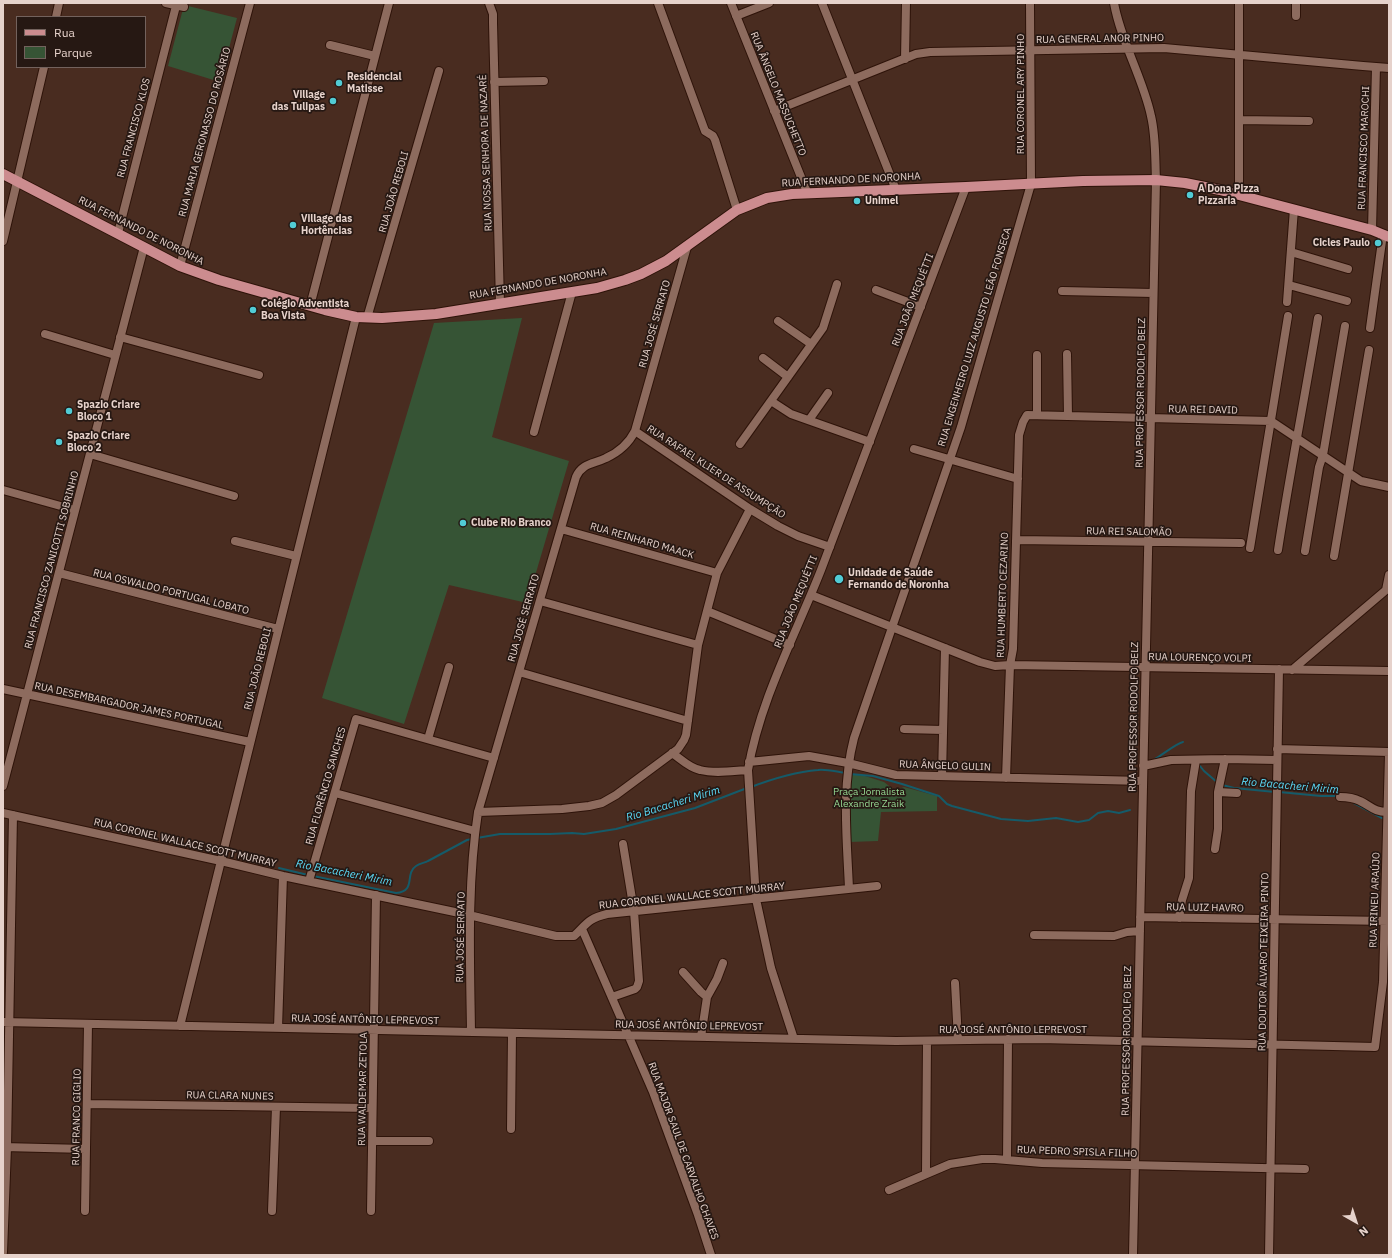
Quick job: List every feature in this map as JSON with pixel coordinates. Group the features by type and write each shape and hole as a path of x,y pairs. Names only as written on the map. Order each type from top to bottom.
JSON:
{"main road":[{"name":"RUA FERNANDO DE NORONHA","path":"3,174 180,266 219,280 310,306 356,317 367,318 436,314 610,285 641,274 666,261 737,210 767,198 807,192 1156,180 1204,186 1386,235"}],"street":[{"path":"56,16 59,3"},
{"name":"RUA FRANCISCO KLOS","path":"118,233 180,7 166,3"},
{"name":"RUA MARIA GERONASSO DO ROSÁRIO","path":"180,266 250,3"},
{"path":"310,306 389,3"},
{"name":"RUA NOSSA SENHORA DE NAZARÉ","path":"489,3 493,19 500,304"},
{"path":"658,3 705,130 713,136 715,140 737,210"},
{"name":"RUA ÂNGELO MASSUCHETTO","path":"731,3 807,192"},
{"path":"736,16 769,3"},
{"path":"822,3 896,190"},
{"path":"905,59 906,3"},
{"name":"RUA CORONEL ARY PINHO","path":"1030,3 1032,184"},
{"name":"RUA PROFESSOR RODOLFO BELZ","path":"1114,3 1151,116 1155,142 1156,180 1133,1255"},
{"path":"1239,3 1239,195"},
{"path":"1296,3 1296,16"},
{"path":"330,45 375,56"},
{"name":"RUA GENERAL ANOR PINHO","path":"774,111 916,54 930,52 1174,48 1389,68"},
{"name":"RUA FRANCISCO MAROCHI","path":"1372,230 1376,67"},
{"path":"3,241 44,68"},
{"name":"RUA JOÃO REBOLI","path":"367,318 439,71"},
{"path":"494,82 544,81"},
{"path":"1239,120 1309,121"},
{"name":"RUA ENGENHEIRO LUIZ AUGUSTO LEÃO FONSECA","path":"849,889 845,797 846,779 854,738 965,414 1032,184"},
{"name":"RUA JOÃO MEQUÉTTI","path":"794,1039 771,968 756,899 748,766 769,697 830,547 966,187"},
{"path":"1287,302 1294,209"},
{"path":"1370,328 1386,235"},
{"name":"RUA FRANCISCO ZANICOTTI SOBRINHO","path":"3,786 144,247"},
{"name":"RUA JOSÉ SERRATO","path":"471,1032 469,915 478,812 578,472 583,467 614,454 627,444 635,431 687,247"},
{"path":"1291,252 1348,269"},
{"path":"740,444 823,328 837,284"},
{"path":"1289,285 1347,301"},
{"path":"876,290 921,307"},
{"path":"1062,291 1153,293"},
{"path":"534,432 572,292"},
{"path":"1250,548 1288,316"},
{"name":"RUA JOÃO REBOLI","path":"180,1026 356,317"},
{"path":"1278,550 1296,438 1300,425 1318,318"},
{"path":"778,321 811,344"},
{"path":"1305,551 1345,326"},
{"path":"45,334 116,355"},
{"path":"120,337 259,375"},
{"path":"1334,556 1370,350"},
{"path":"1067,354 1068,416"},
{"path":"1037,355 1037,415"},
{"path":"763,358 788,377"},
{"path":"809,420 828,393"},
{"path":"771,401 791,414 870,442"},
{"name":"RUA REI DAVID","path":"1027,415 1271,421"},
{"name":"RUA HUMBERTO CEZARINO","path":"1006,778 1010,665 1013,649 1019,435 1027,415"},
{"path":"1271,421 1361,480 1389,487"},
{"name":"RUA RAFAEL KLIER DE ASSUMPÇÃO","path":"635,431 750,509 791,532 830,547"},
{"path":"914,449 1018,479"},
{"path":"90,454 234,496"},
{"path":"3,490 75,510"},
{"path":"478,812 562,809 602,803 616,795 678,749 684,740 698,645 717,573 750,509"},
{"name":"RUA REINHARD MAACK","path":"561,529 717,573"},
{"name":"RUA REI SALOMÃO","path":"1016,540 1241,543"},
{"path":"235,541 296,556"},
{"name":"RUA OSWALDO PORTUGAL LOBATO","path":"58,574 278,629"},
{"path":"1292,670 1388,590 1389,574"},
{"name":"RUA LOURENÇO VOLPI","path":"811,596 892,626 945,648 996,666 1389,671"},
{"path":"540,601 698,645"},
{"path":"707,611 790,645"},
{"path":"942,776 945,648"},
{"path":"449,667 428,739 494,758"},
{"name":"RUA DOUTOR ÁLVARO TEIXEIRA PINTO","path":"1269,1255 1279,670"},
{"path":"519,672 688,721"},
{"name":"RUA DESEMBARGADOR JAMES PORTUGAL","path":"3,689 250,742"},
{"name":"RUA FLORÊNCIO SANCHES","path":"309,881 356,719 428,739"},
{"path":"904,729 943,730"},
{"path":"1277,749 1389,753"},
{"name":"RUA ÂNGELO GULIN","path":"672,753 690,766 699,770 721,772 809,756 848,766 896,775 1143,781"},
{"name":"RUA IRINEU ARAÚJO","path":"1375,1047 1383,982 1387,921 1387,812 1389,753"},
{"path":"1215,849 1218,829 1218,792 1225,759"},
{"path":"1143,766 1171,760 1277,760"},
{"path":"1179,918 1182,900 1189,878 1191,791 1196,760"},
{"path":"335,792 475,836"},
{"path":"1218,792 1237,793"},
{"path":"1340,797 1357,800 1377,811 1387,812"},
{"name":"RUA CORONEL WALLACE SCOTT MURRAY","path":"3,813 221,860 283,876 469,915 556,936 574,936 585,923 595,917 607,914 877,886"},
{"path":"3,1252 7,899 13,815"},
{"path":"612,996 635,989 638,985 634,911 623,844"},
{"path":"278,1028 283,876"},
{"name":"RUA WALDEMAR ZETOLA","path":"370,1211 376,895"},
{"name":"RUA LUIZ HAVRO","path":"1140,917 1387,921"},
{"name":"RUA MAJOR SAUL DE CARVALHO CHAVES","path":"582,928 658,1106 711,1255"},
{"path":"1034,935 1114,936 1127,932 1140,931"},
{"path":"574,936 589,944"},
{"path":"701,1037 707,997 717,980 723,963"},
{"path":"683,972 700,992 707,997"},
{"path":"955,983 958,1040"},
{"name":"RUA JOSÉ ANTÔNIO LEPREVOST","path":"6,1022 794,1039 927,1041 1008,1039 1375,1047"},
{"name":"RUA FRANCO GIGLIO","path":"85,1211 88,1024"},
{"path":"511,1129 512,1033"},
{"path":"1007,1160 1008,1039"},
{"path":"926,1173 927,1041"},
{"name":"RUA CLARA NUNES","path":"87,1104 372,1108"},
{"path":"272,1211 276,1107"},
{"path":"372,1141 429,1141"},
{"path":"5,1147 86,1149"},
{"name":"RUA PEDRO SPISLA FILHO","path":"889,1190 926,1173 958,1162 982,1159 1042,1163 1305,1169"}],"green space":[{"path":"184,5 237,18 220,82 168,66"},
{"name":"Clube Rio Branco","path":"522,318 492,437 569,461 527,603 449,585 404,724 322,698 434,323"},
{"name":"Praça Jornalista Alexandre Zraik","path":"852,774 865,776 884,782 896,790 904,787 937,796 937,811 881,812 878,841 850,842 849,795"}],"waterway":[{"name":"Rio Bacacheri Mirim","path":"1155,759 1183,742"},
{"name":"Rio Bacacheri Mirim","path":"1200,766 1218,783"},
{"name":"Rio Bacacheri Mirim","path":"751,787 801,772 825,770 846,773"},
{"name":"Rio Bacacheri Mirim","path":"850,774 873,776 902,784 939,796 947,804 952,806 1001,819 1028,821 1056,818 1078,822 1089,820 1098,813 1108,811 1119,813 1130,810"},
{"name":"Rio Bacacheri Mirim","path":"1222,785 1234,788 1275,792"},
{"name":"Rio Bacacheri Mirim","path":"477,838 500,834 584,834 616,829 695,808 747,788"},
{"name":"Rio Bacacheri Mirim","path":"1279,792 1335,796 1338,798"},
{"name":"Rio Bacacheri Mirim","path":"1354,803 1382,818"},
{"name":"Rio Bacacheri Mirim","path":"313,876 396,893 402,892 408,886 411,873 416,866 427,862 467,840 472,839"},
{"name":"Rio Bacacheri Mirim","path":"279,868 308,875"}],"place":[{"name":"Residencial Matisse","path":"339,83"},
{"name":"Village das Tulipas","path":"333,101"},
{"name":"A Dona Pizza Pizzaria","path":"1190,195"},
{"name":"Unimel","path":"857,201"},
{"name":"Village das Hortências","path":"293,225"},
{"name":"Cicles Paulo","path":"1378,243"},
{"name":"Colégio Adventista Boa Vista","path":"253,310"},
{"name":"Spazio Criare Bloco 1","path":"69,411"},
{"name":"Spazio Criare Bloco 2","path":"59,442"},
{"name":"Clube Rio Branco","path":"463,523"},
{"name":"Unidade de Saúde Fernando de Noronha","path":"839,579"}]}
